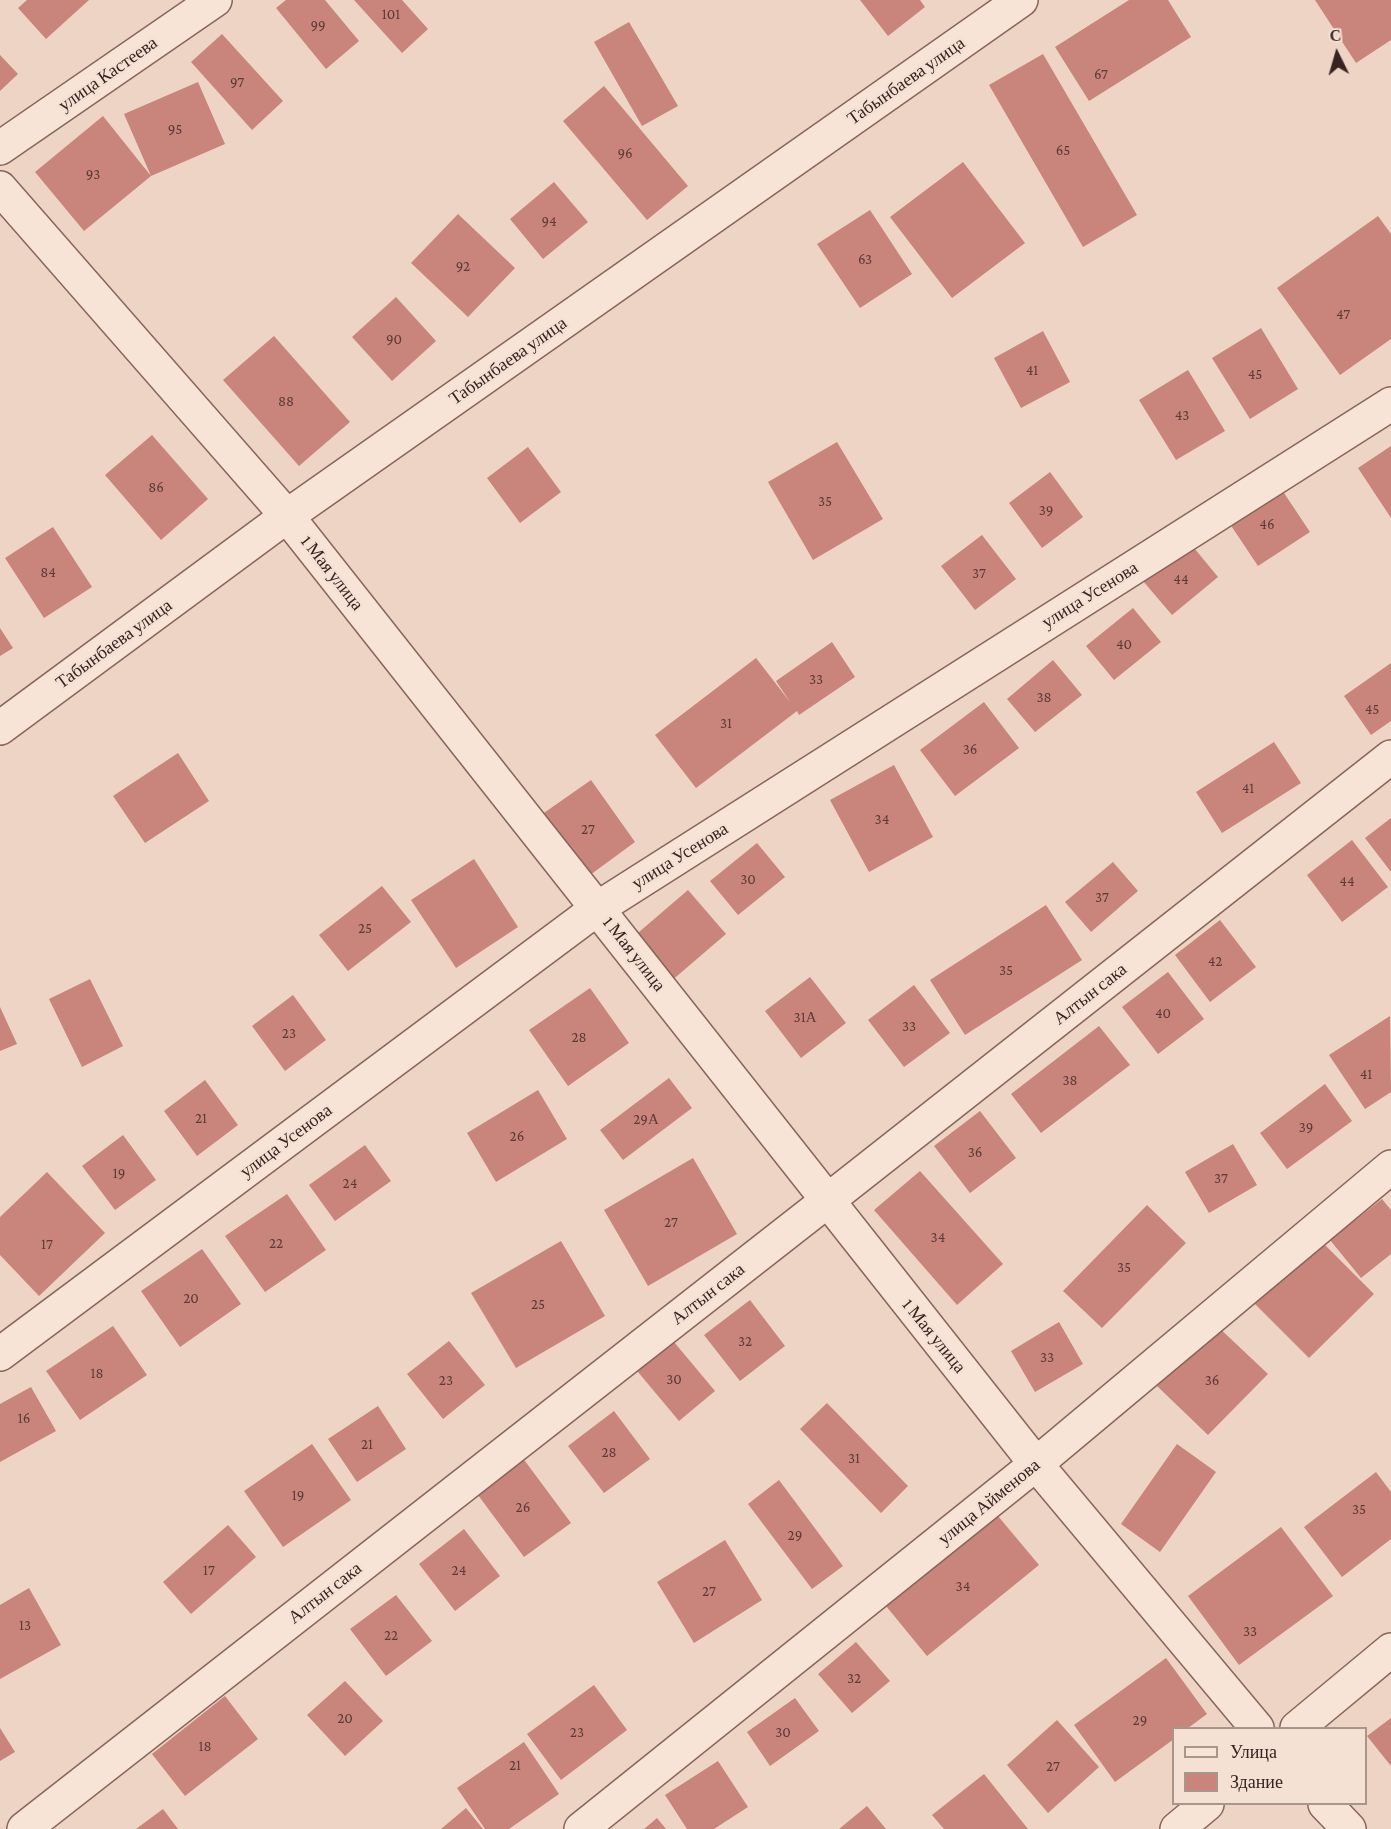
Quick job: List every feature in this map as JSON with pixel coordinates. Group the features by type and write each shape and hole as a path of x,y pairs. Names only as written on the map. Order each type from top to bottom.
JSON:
{"street":[{"name":"улица Кастеева","path":"0,148 215,0"},
{"name":"Табынбаева улица","path":"0,728 287,516 1021,0"},
{"name":"1 Мая улица","path":"0,188 287,516 1036,1464 1256,1727"},
{"name":"улица Усенова","path":"0,1354 598,908 1391,404"},
{"name":"Алтын сака","path":"24,1829 1391,757"},
{"name":"улица Айменова","path":"581,1829 1036,1464 1391,1167"},
{"path":"1298,1727 1391,1650"},
{"path":"1177,1829 1205,1805"},
{"path":"1327,1805 1349,1829"}],"building":[{"path":"27,0 89,0 46,39 18,8"},
{"path":"286,0 325,0 359,41 326,69 276,8"},
{"path":"354,0 402,0 428,29 402,53"},
{"path":"860,0 920,0 925,7 888,36"},
{"path":"1129,0 1168,0 1191,37 1089,101 1055,47"},
{"path":"1315,0 1391,0 1391,40 1356,63"},
{"path":"629,22 678,106 642,126 594,42"},
{"path":"222,34 283,101 252,130 191,62"},
{"path":"1043,54 1137,215 1083,247 989,85"},
{"path":"0,55 18,74 0,91"},
{"path":"198,82 225,144 151,176 124,114"},
{"path":"604,86 688,186 647,220 563,121"},
{"path":"103,116 151,176 84,231 35,172"},
{"path":"963,162 1025,243 952,298 890,217"},
{"path":"554,182 588,222 543,259 510,219"},
{"path":"870,210 912,274 860,308 817,244"},
{"path":"458,214 515,268 468,317 411,263"},
{"path":"1378,216 1391,234 1391,339 1340,375 1277,288"},
{"path":"396,297 436,341 392,381 352,337"},
{"path":"1261,328 1298,389 1250,419 1212,358"},
{"path":"1043,331 1070,382 1021,408 994,358"},
{"path":"274,336 350,422 299,466 223,380"},
{"path":"1188,370 1225,431 1176,460 1139,400"},
{"path":"152,435 208,499 161,540 105,475"},
{"path":"837,442 883,519 813,560 768,482"},
{"path":"1391,446 1391,518 1358,468"},
{"path":"528,447 561,492 520,523 487,478"},
{"path":"1050,472 1083,517 1042,548 1009,503"},
{"path":"1276,481 1310,532 1258,566 1224,515"},
{"path":"53,527 92,587 44,618 5,558"},
{"path":"982,535 1016,579 975,610 941,566"},
{"path":"1190,543 1218,577 1172,615 1143,581"},
{"path":"1133,608 1161,642 1114,680 1086,646"},
{"path":"0,628 13,648 0,656"},
{"path":"832,642 855,677 799,715 797,711 696,788 655,735 756,658 790,702 776,681"},
{"path":"1053,660 1082,695 1035,732 1007,699"},
{"path":"1391,663 1391,721 1371,735 1344,696"},
{"path":"984,702 1019,748 955,796 920,750"},
{"path":"1274,742 1301,783 1222,833 1196,792"},
{"path":"178,753 209,801 145,843 113,796"},
{"path":"894,765 933,837 869,872 830,800"},
{"path":"591,780 635,842 586,878 541,815"},
{"path":"1391,818 1391,872 1365,838"},
{"path":"1352,840 1388,887 1342,922 1307,875"},
{"path":"757,843 785,877 738,915 710,881"},
{"path":"474,859 518,927 456,968 411,900"},
{"path":"1113,862 1138,891 1091,932 1065,902"},
{"path":"382,886 411,922 348,971 319,935"},
{"path":"688,890 726,934 670,982 632,938"},
{"path":"1046,905 1082,960 965,1035 930,980"},
{"path":"1220,920 1256,967 1210,1002 1175,955"},
{"path":"1168,972 1204,1019 1158,1054 1122,1007"},
{"path":"810,977 846,1023 801,1058 765,1011"},
{"path":"90,979 123,1046 82,1067 49,999"},
{"path":"914,985 950,1033 904,1067 868,1020"},
{"path":"590,988 629,1043 568,1086 529,1030"},
{"path":"293,995 326,1040 285,1071 252,1026"},
{"path":"0,1007 17,1044 0,1051"},
{"path":"1390,1016 1391,1092 1365,1109 1329,1055"},
{"path":"1099,1026 1130,1065 1041,1133 1011,1094"},
{"path":"669,1078 692,1108 623,1160 600,1130"},
{"path":"205,1080 238,1125 197,1156 164,1111"},
{"path":"1325,1084 1352,1121 1287,1169 1260,1133"},
{"path":"538,1090 567,1139 496,1182 467,1133"},
{"path":"980,1111 1016,1158 970,1193 934,1146"},
{"path":"123,1135 156,1180 115,1210 82,1166"},
{"path":"1233,1144 1257,1185 1209,1213 1185,1172"},
{"path":"365,1145 391,1181 335,1221 309,1185"},
{"path":"693,1158 737,1234 648,1286 604,1210"},
{"path":"920,1171 1003,1264 957,1305 874,1210"},
{"path":"47,1172 105,1233 39,1296 0,1255 0,1217"},
{"path":"287,1194 326,1250 265,1292 225,1236"},
{"path":"1382,1199 1391,1210 1391,1254 1361,1278 1330,1240"},
{"path":"1147,1205 1186,1243 1102,1328 1063,1291"},
{"path":"1319,1239 1374,1294 1309,1358 1254,1303"},
{"path":"561,1241 605,1316 516,1368 471,1293"},
{"path":"202,1249 241,1304 180,1347 141,1291"},
{"path":"750,1300 785,1346 740,1381 704,1335"},
{"path":"1059,1322 1083,1364 1035,1392 1011,1351"},
{"path":"1215,1324 1268,1374 1208,1435 1157,1386"},
{"path":"113,1326 147,1375 80,1420 46,1371"},
{"path":"669,1336 715,1391 679,1421 633,1366"},
{"path":"449,1341 485,1385 443,1419 407,1374"},
{"path":"31,1387 56,1431 0,1462 0,1404"},
{"path":"827,1403 908,1486 881,1513 800,1429"},
{"path":"378,1406 406,1449 357,1482 328,1439"},
{"path":"614,1411 650,1459 604,1493 568,1446"},
{"path":"312,1444 351,1500 283,1547 244,1491"},
{"path":"1177,1444 1216,1472 1160,1552 1121,1524"},
{"path":"522,1457 571,1523 524,1557 475,1491"},
{"path":"1376,1472 1391,1492 1391,1539 1342,1577 1304,1527"},
{"path":"779,1480 843,1566 812,1589 748,1504"},
{"path":"998,1516 1039,1565 927,1656 886,1606"},
{"path":"228,1525 256,1557 191,1614 163,1582"},
{"path":"1281,1527 1333,1596 1239,1665 1188,1596"},
{"path":"464,1529 500,1576 455,1611 419,1564"},
{"path":"725,1540 762,1600 694,1643 657,1582"},
{"path":"29,1588 61,1645 0,1679 0,1605"},
{"path":"396,1595 432,1641 386,1676 350,1629"},
{"path":"856,1642 890,1681 852,1713 818,1674"},
{"path":"1166,1658 1207,1714 1189,1727 1172,1727 1172,1740 1115,1782 1074,1725"},
{"path":"345,1681 383,1721 345,1756 307,1715"},
{"path":"594,1685 627,1730 561,1780 527,1734"},
{"path":"225,1696 258,1739 185,1796 152,1754"},
{"path":"795,1698 819,1731 770,1766 747,1732"},
{"path":"1391,1718 1391,1766 1367,1736"},
{"path":"1057,1720 1099,1767 1048,1813 1007,1765"},
{"path":"0,1728 15,1752 0,1761"},
{"path":"524,1742 559,1794 509,1829 485,1829 457,1788"},
{"path":"718,1761 748,1807 714,1829 687,1829 665,1795"},
{"path":"984,1774 1028,1829 944,1829 932,1815"},
{"path":"867,1806 886,1829 839,1829"},
{"path":"466,1808 483,1829 441,1829"},
{"path":"163,1809 178,1829 136,1829"},
{"path":"657,1818 666,1829 644,1829"}]}
